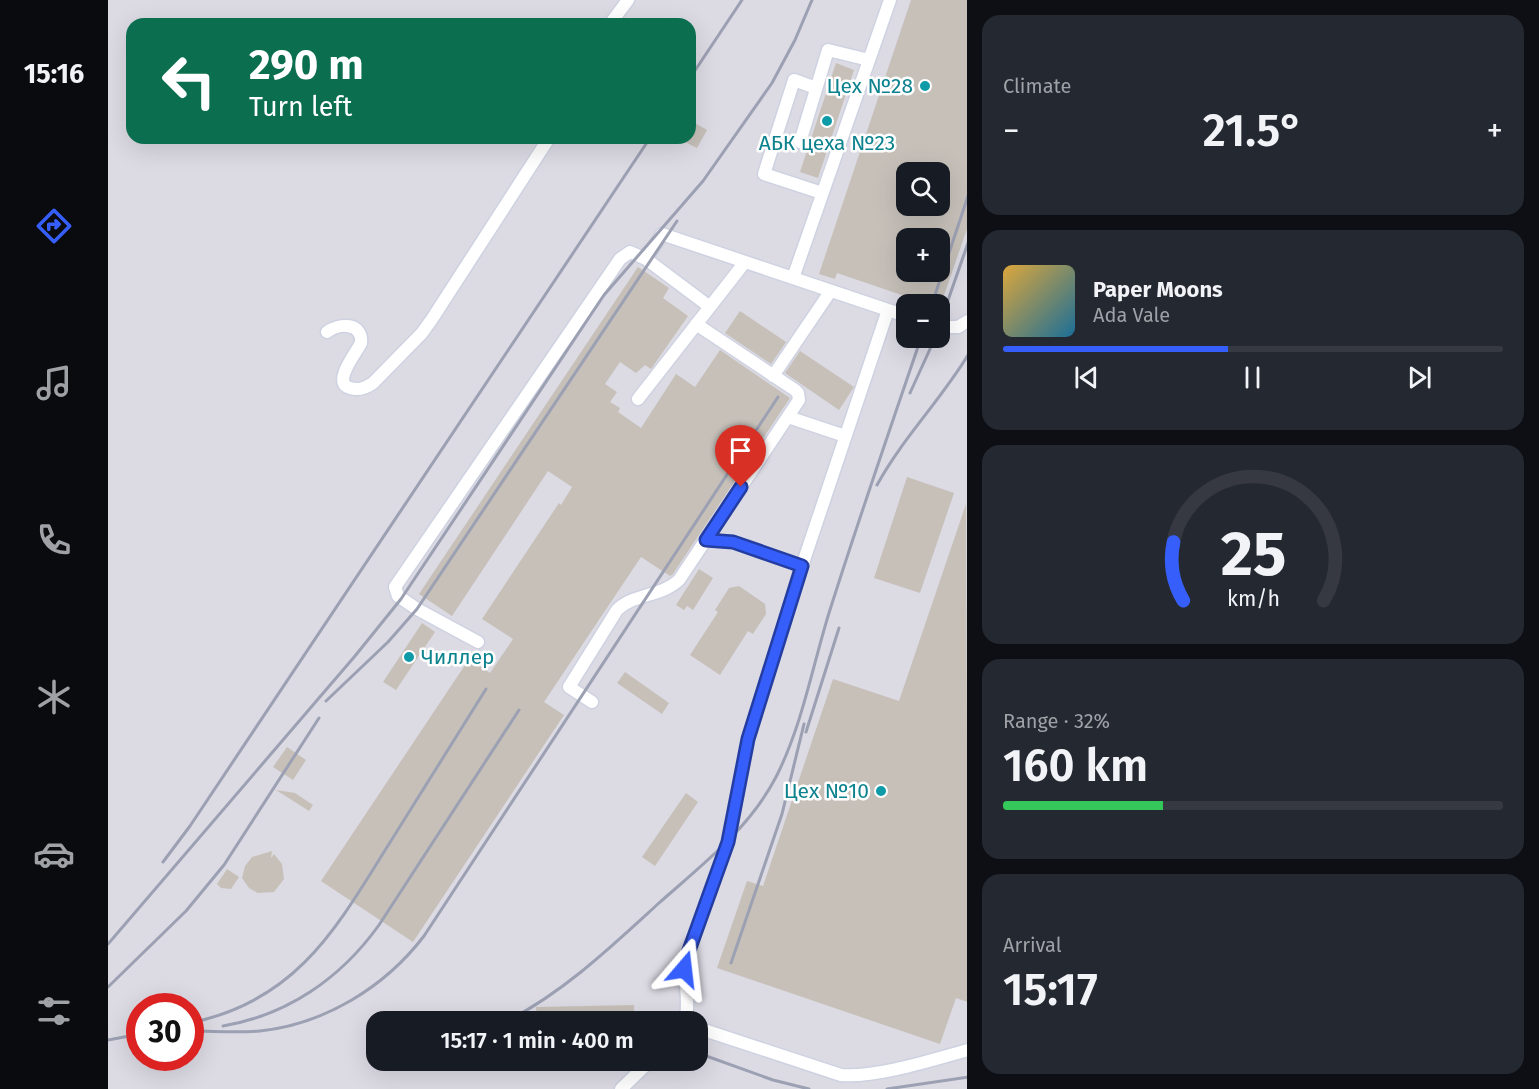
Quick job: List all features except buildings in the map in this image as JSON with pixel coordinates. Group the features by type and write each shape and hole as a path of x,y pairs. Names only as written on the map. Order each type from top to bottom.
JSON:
{"street":[{"path":"614,18 628,0"},
{"path":"793,278 890,0"},
{"path":"800,142 828,50 869,60"},
{"path":"816,88 794,81 764,174 822,193"},
{"path":"327,332 334,327 346,325 359,331 362,337 361,343 343,375 344,381 351,389 365,388 373,383 422,333 545,144"},
{"path":"646,259 662,234 896,313"},
{"path":"478,642 417,609 398,596 395,587 620,259 630,252 646,259 710,307"},
{"path":"638,399 745,262"},
{"path":"773,376 830,292"},
{"path":"686,1011 684,969 728,842 748,739 802,566 888,310"},
{"path":"950,327 958,327 967,322"},
{"path":"592,702 568,687 617,610 628,602 675,584 797,404 799,396 795,390 696,324"},
{"path":"788,417 845,436"},
{"path":"706,540 733,542 802,566"},
{"path":"708,1031 841,1075 860,1075 918,1064 967,1050"},
{"path":"621,1089 640,1071"}],"shaded area":[{"path":"108,0 967,0 967,1089 108,1089"}],"railway":[{"path":"696,69 742,0"},
{"path":"108,944 355,656 401,599 604,295 703,181 772,83 795,40 812,0"},
{"path":"163,862 190,826 646,144"},
{"path":"935,294 967,199"},
{"path":"326,701 388,642 417,609 677,221"},
{"path":"950,295 967,246"},
{"path":"524,1011 567,983 605,952 724,845 765,796 793,738 840,579 918,348"},
{"path":"910,393 930,348"},
{"path":"877,485 967,356"},
{"path":"204,1031 260,1031 308,1020 352,1000 372,987 408,954 424,936 778,397"},
{"path":"806,732 839,628"},
{"path":"204,1019 228,1012 261,996 289,977 313,954 355,899 486,689"},
{"path":"223,1026 247,1021 291,1003 311,991 348,962 379,925 519,710"},
{"path":"108,987 186,911 224,865 319,718"},
{"path":"731,963 782,814 804,724"},
{"path":"108,1040 126,1037"},
{"path":"708,1057 773,1080 809,1089"},
{"path":"887,1089 967,1077"}],"place":[{"name":"Цех №28","path":"925,86"},
{"name":"АБК цеха №23","path":"827,121"},
{"name":"Чиллер","path":"409,657"},
{"name":"Цех №10","path":"881,791"}],"route":[{"path":"684,969 728,842 748,739 802,566 733,542 706,540 741,487"}]}
